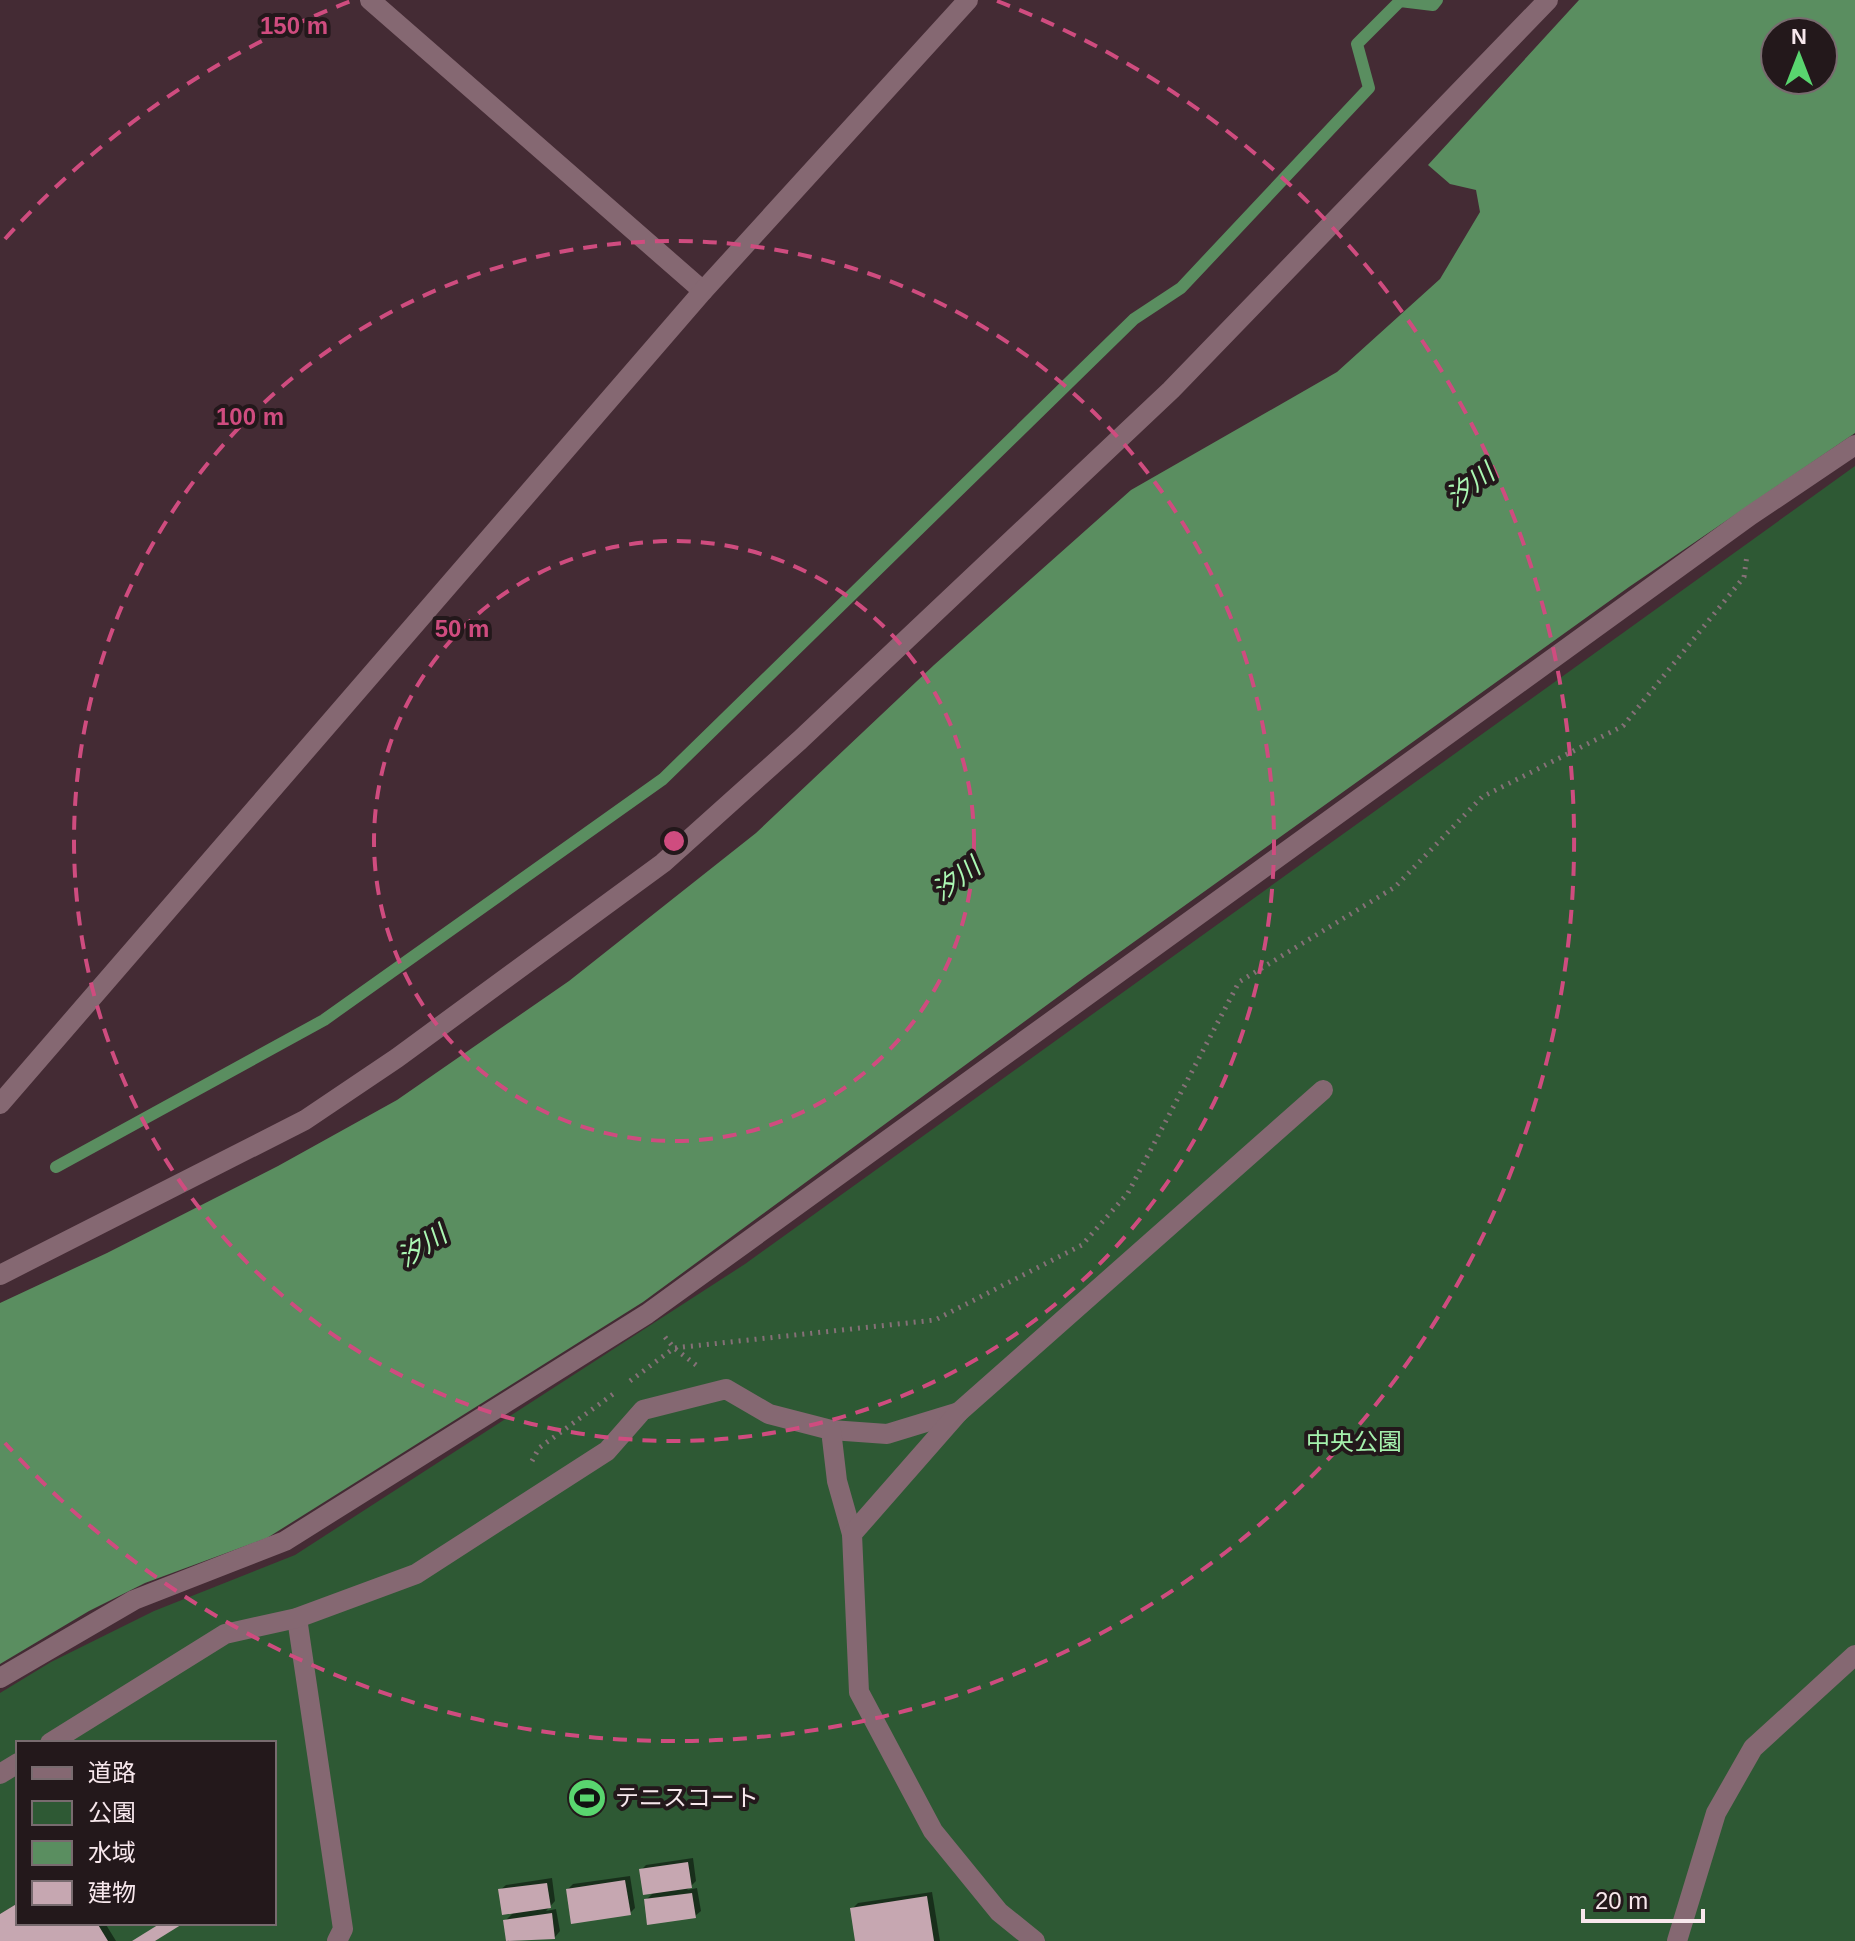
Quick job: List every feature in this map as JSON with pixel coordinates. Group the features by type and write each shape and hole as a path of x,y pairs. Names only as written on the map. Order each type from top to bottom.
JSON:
{"street":[{"path":"370,0 703,291"},
{"path":"0,1104 703,291 968,0"},
{"path":"0,1275 305,1120 397,1058 663,863 800,740 1171,390 1548,0"},
{"path":"0,1678 134,1600 285,1541 647,1314 1751,515 1855,445"},
{"path":"852,1534 959,1412 1323,1090"},
{"path":"53,1741 225,1634 297,1618 416,1574 607,1451 643,1410 726,1389 769,1414 831,1430 887,1434 959,1412"},
{"path":"831,1430 837,1481 852,1534 859,1692 933,1831 999,1912 1035,1941"},
{"path":"297,1618 343,1929 337,1941"},
{"path":"1677,1941 1716,1813 1753,1748 1855,1655"}],"path":[{"path":"532,1462 539,1448 674,1348 935,1320 1082,1245 1128,1193 1239,982 1395,887 1482,797 1623,726 1744,577 1751,515"},
{"path":"647,1314 674,1348 726,1389"}],"green space":[{"name":"中央公園","path":"1855,466 1855,1941 0,1941 0,1693 51,1662 154,1611 295,1555 745,1264"}],"water":[{"name":"汐川","path":"1579,0 1855,0 1855,433 1629,587 1085,977 643,1302 267,1538 145,1583 89,1611 0,1664 0,1303 107,1253 278,1166 397,1100 569,981 756,833 934,665 1131,490 1337,372 1440,279 1480,212 1476,190 1450,184 1428,165"}],"building":[{"path":"688,1862 692,1888 643,1895 639,1869"},
{"path":"625,1880 631,1915 571,1924 566,1889"},
{"path":"547,1883 551,1908 502,1915 498,1889"},
{"path":"692,1893 696,1918 647,1925 644,1899"},
{"path":"927,1896 934,1941 855,1941 850,1908"},
{"path":"16,1904 16,1925 98,1925 108,1941 0,1941 0,1914"},
{"path":"552,1913 555,1939 506,1941 503,1920"},
{"path":"158,1925 181,1925 155,1941 132,1941"}],"waterway":[{"path":"56,1167 324,1020 663,779 1134,319 1181,288 1369,88 1357,44 1400,1 1433,5 1437,0"}],"place":[{"name":"テニスコート","path":"587,1798"}]}
